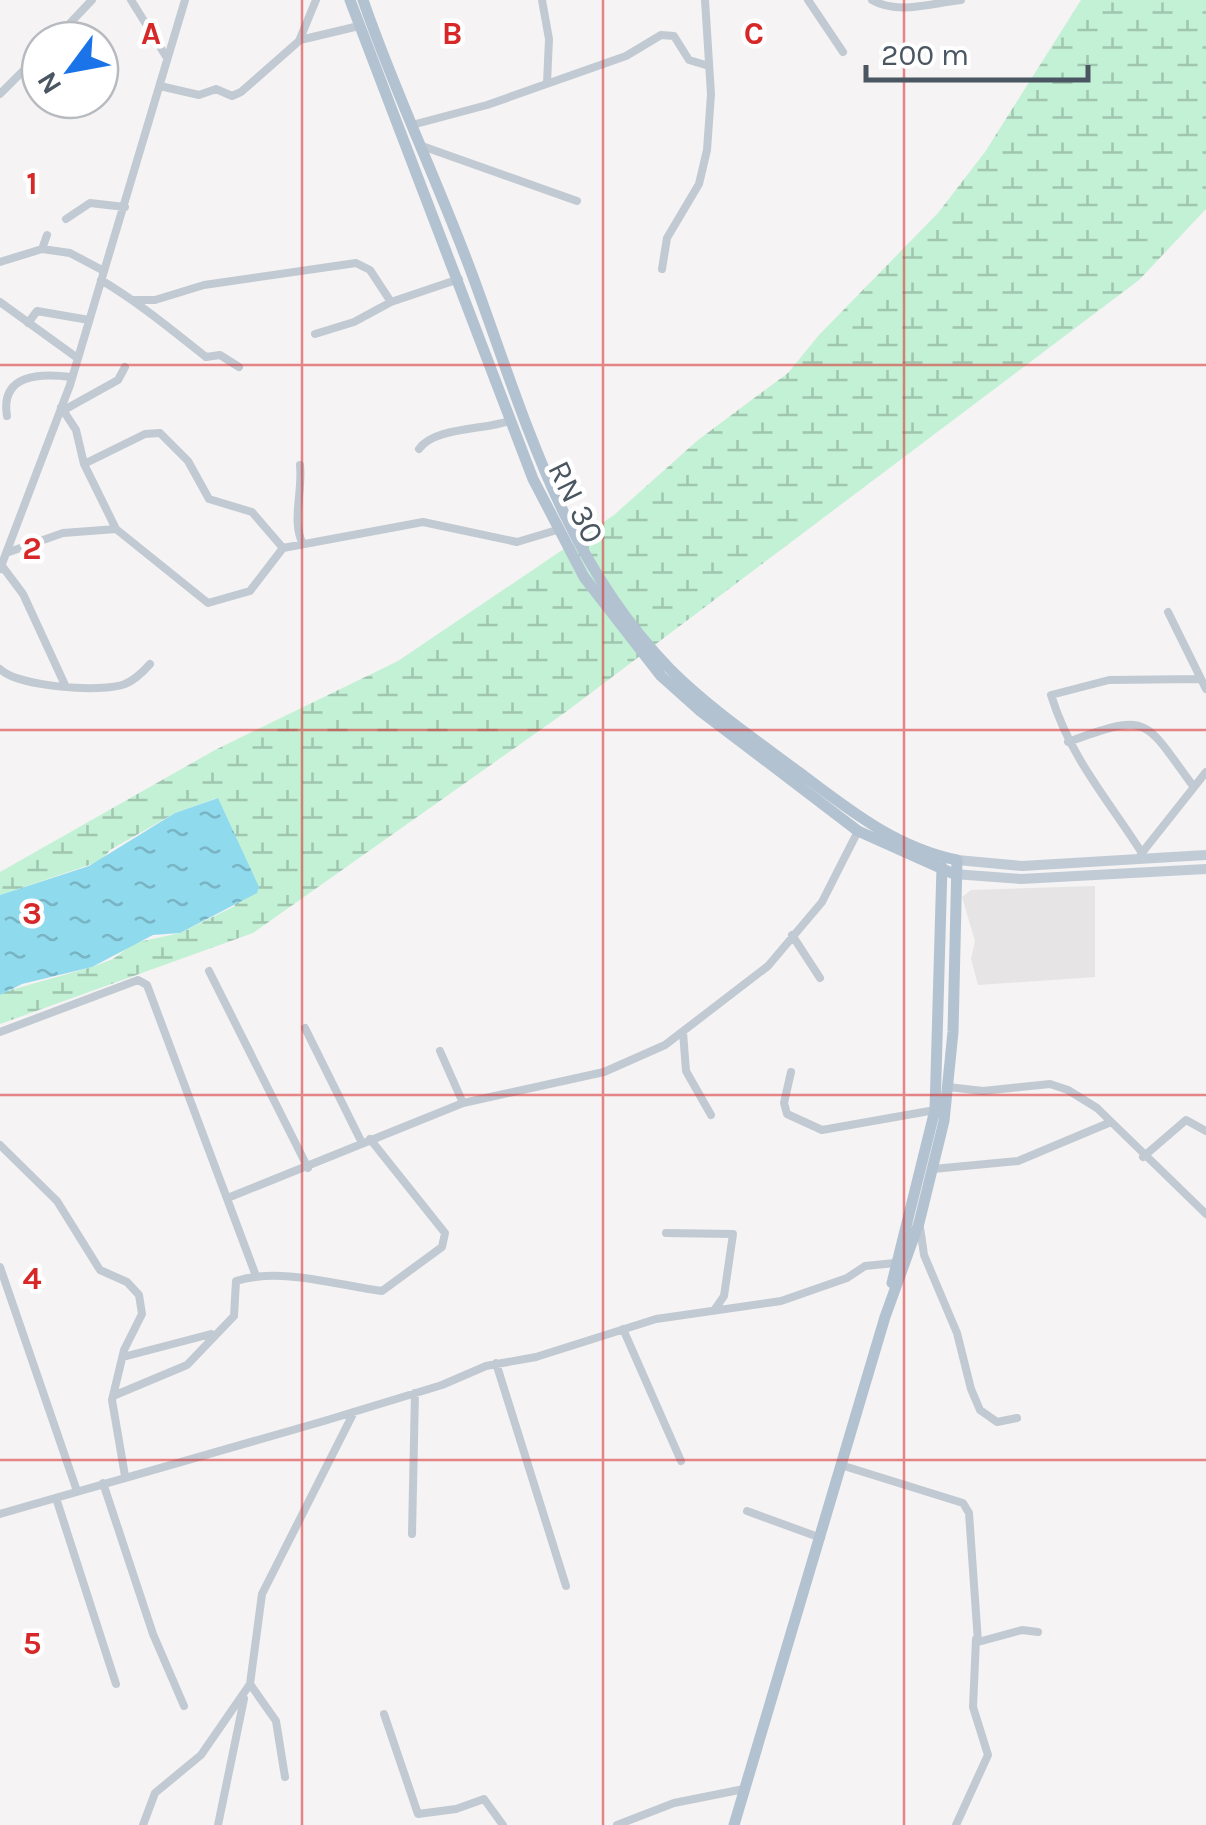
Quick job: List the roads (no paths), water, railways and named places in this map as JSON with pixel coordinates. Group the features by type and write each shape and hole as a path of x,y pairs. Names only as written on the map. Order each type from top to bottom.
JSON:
{"main road":[{"name":"RN 30","path":"350,0 459,278 509,421 557,530 615,622 662,676 858,831 949,865"},
{"name":"RN 30","path":"364,0 543,475 566,524 624,615 670,668 750,736 862,820 949,865"},
{"path":"734,1825 933,1169 953,1032 949,865"},
{"path":"885,1317 935,1110 949,865"}],"street":[{"path":"73,20 92,0"},
{"path":"131,0 167,58"},
{"path":"64,685 24,594 1,568 63,408 184,0"},
{"path":"160,86 199,95 216,89 232,96 277,64 299,40 316,0"},
{"path":"542,0 549,39 547,84"},
{"path":"662,269 667,238 699,184 706,150 709,66 705,0"},
{"path":"808,0 843,52"},
{"path":"872,0 892,8 908,8 960,0"},
{"path":"299,40 359,26"},
{"path":"412,125 626,56 668,34 678,41 688,60 709,66"},
{"path":"0,94 20,74"},
{"path":"422,146 577,201"},
{"path":"66,219 90,202 125,206"},
{"path":"42,249 48,234"},
{"path":"0,262 42,249 70,253 206,357 220,355 239,367"},
{"path":"133,300 156,300 204,285 356,263 370,270 392,302"},
{"path":"314,334 354,322 392,302 459,278"},
{"path":"0,302 76,357"},
{"path":"28,322 36,311 89,320"},
{"path":"63,408 118,380 125,367"},
{"path":"6,416 4,396 10,386 37,374 96,390"},
{"path":"63,408 76,430 84,464 116,529 208,603 250,590 283,548 343,540 423,522 440,522 517,542 557,530"},
{"path":"419,449 432,437 483,430 509,421"},
{"path":"84,464 145,434 160,433 188,460 210,499 252,512 283,548"},
{"path":"300,466 303,490 296,527 303,544"},
{"path":"8,552 62,533 116,529"},
{"path":"1168,612 1206,689"},
{"path":"0,669 27,684 116,686 134,679 150,664"},
{"path":"1140,855 1068,742 1050,695 1109,680 1200,679"},
{"path":"1068,742 1124,722 1136,722 1156,736 1194,786"},
{"path":"1140,855 1206,772"},
{"path":"230,1196 463,1103 604,1072 683,1032 704,1010 768,966 822,902 858,831"},
{"path":"949,865 1022,866 1140,855 1206,855"},
{"path":"949,865 1021,879 1206,869"},
{"path":"792,935 820,978"},
{"path":"210,971 308,1168"},
{"path":"0,1032 138,980 143,982 150,990 230,1196 256,1276"},
{"path":"113,1396 188,1364 234,1316 236,1281 256,1276 382,1291 442,1247 445,1233 366,1142 305,1028"},
{"path":"683,1032 686,1071 711,1115"},
{"path":"440,1051 463,1103"},
{"path":"791,1072 784,1103 787,1114 812,1128 935,1110"},
{"path":"948,1087 983,1091 1050,1084 1097,1108 1143,1157 1181,1186 1206,1214"},
{"path":"1143,1157 1186,1120 1206,1131"},
{"path":"933,1169 1018,1161 1111,1122"},
{"path":"0,1145 57,1201 100,1270 127,1282 139,1294 142,1314 123,1356 113,1396 125,1476"},
{"path":"919,1223 927,1265 957,1333 980,1410 997,1422 1017,1418"},
{"path":"666,1233 733,1234 724,1296 715,1309"},
{"path":"0,1514 354,1412 496,1363 536,1357 623,1329 715,1309 781,1302 848,1278 866,1266 895,1263"},
{"path":"0,1267 35,1358 77,1491"},
{"path":"724,1296 734,1308"},
{"path":"623,1329 681,1460"},
{"path":"123,1356 213,1334"},
{"path":"496,1363 566,1586"},
{"path":"412,1534 415,1393"},
{"path":"144,1825 156,1794 202,1755 250,1684 262,1594 354,1412"},
{"path":"844,1466 968,1508 976,1637 973,1707 988,1755 956,1825"},
{"path":"102,1482 154,1634 184,1706"},
{"path":"56,1498 116,1684"},
{"path":"747,1511 821,1538"},
{"path":"976,1637 981,1643 1022,1630 1038,1632"},
{"path":"250,1684 276,1721 285,1777"},
{"path":"218,1825 244,1694"},
{"path":"384,1714 418,1814 456,1809 484,1799 503,1825"},
{"path":"618,1825 674,1803 744,1790"}],"water":[{"path":"218,798 259,887 257,893 180,933 153,935 92,967 22,984 0,995 0,895 89,866 175,813"}]}
